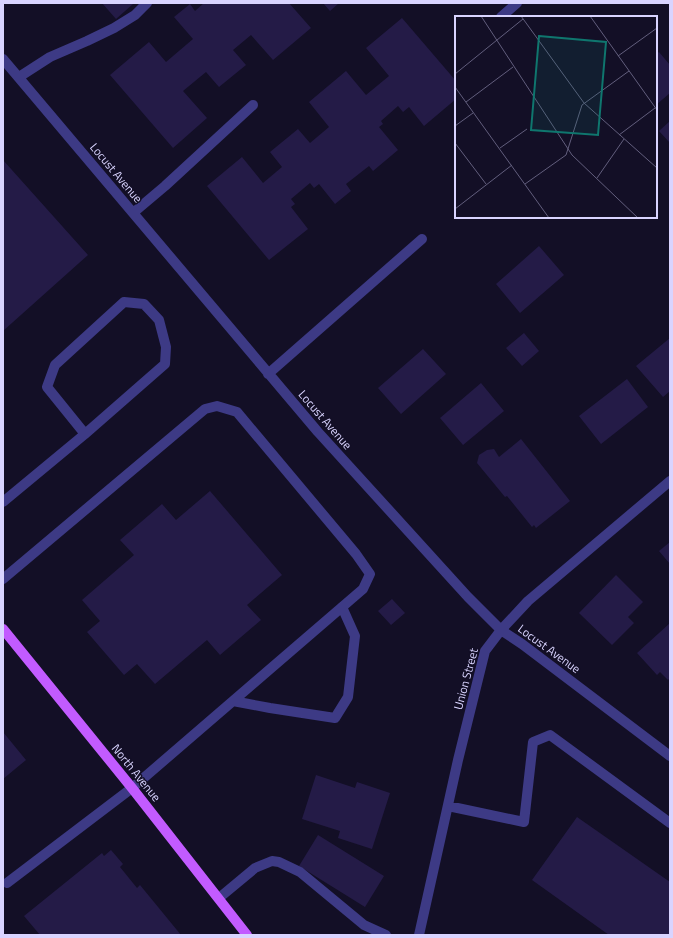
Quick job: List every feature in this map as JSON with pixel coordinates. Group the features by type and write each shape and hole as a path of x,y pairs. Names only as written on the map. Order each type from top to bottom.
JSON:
{"main road":[{"name":"North Avenue","path":"3,628 248,935"}],"street":[{"path":"19,77 50,57 114,28 135,15 147,3"},
{"path":"502,16 517,3"},
{"name":"Locust Avenue","path":"3,59 323,438 468,597 501,630 522,644 670,756"},
{"path":"133,213 165,186 253,104"},
{"path":"268,374 422,239"},
{"path":"3,502 85,434 165,364 166,347 159,320 144,304 124,302 55,365 47,387 85,434"},
{"path":"3,579 205,409 217,406 237,412 356,554 370,574 363,589 132,788 7,883"},
{"name":"Union Street","path":"419,935 485,651 501,630 528,602 670,481"},
{"path":"233,701 335,718 348,697 356,636 342,607"},
{"path":"448,806 524,822 533,742 550,735 670,823"},
{"path":"219,898 255,868 272,861 280,862 300,872 364,925 386,935"}],"building":[{"path":"102,3 131,3 133,4 116,19"},
{"path":"204,3 289,3 311,28 273,60 251,35 233,50 246,65 219,87 206,72 183,91 207,118 173,148 110,75 149,42 166,62 193,39 174,17 190,4 195,11"},
{"path":"323,3 339,3 330,11"},
{"path":"402,18 455,80 455,100 424,126 409,107 403,112 398,106 381,121 383,124 379,127 398,150 373,171 369,166 346,184 351,191 335,204 319,184 314,188 310,183 291,199 295,204 291,207 308,229 269,260 207,186 242,157 263,183 282,167 270,152 298,129 310,143 329,127 309,102 346,71 366,95 389,76 366,48"},
{"path":"659,52 670,65 670,93 657,104 657,53"},
{"path":"670,121 670,143 659,131"},
{"path":"3,160 88,255 3,331"},
{"path":"539,246 564,275 520,313 496,284"},
{"path":"524,333 539,351 522,366 506,348"},
{"path":"670,338 670,391 663,397 636,366"},
{"path":"423,349 446,374 401,414 378,388"},
{"path":"627,379 648,407 601,444 579,416"},
{"path":"481,383 504,411 463,445 440,418"},
{"path":"521,439 570,501 536,528 534,525 532,527 507,496 505,497 477,463 479,455 487,450 494,449 499,457"},
{"path":"210,491 282,575 247,605 261,620 220,655 207,640 155,684 137,664 124,675 87,632 100,621 82,600 134,555 120,540 162,504 176,520"},
{"path":"670,542 670,564 659,551"},
{"path":"616,575 643,602 628,617 634,623 612,645 579,613"},
{"path":"392,599 405,613 391,625 378,611"},
{"path":"670,623 670,678 668,680 660,672 657,675 637,653"},
{"path":"3,732 26,760 3,779"},
{"path":"316,775 355,788 357,782 390,793 372,849 338,838 340,831 302,819"},
{"path":"577,817 670,882 670,935 609,935 532,880"},
{"path":"318,835 384,876 365,907 299,866"},
{"path":"111,850 123,864 120,867 137,888 140,885 181,935 40,935 24,916 102,853 104,856"}]}
